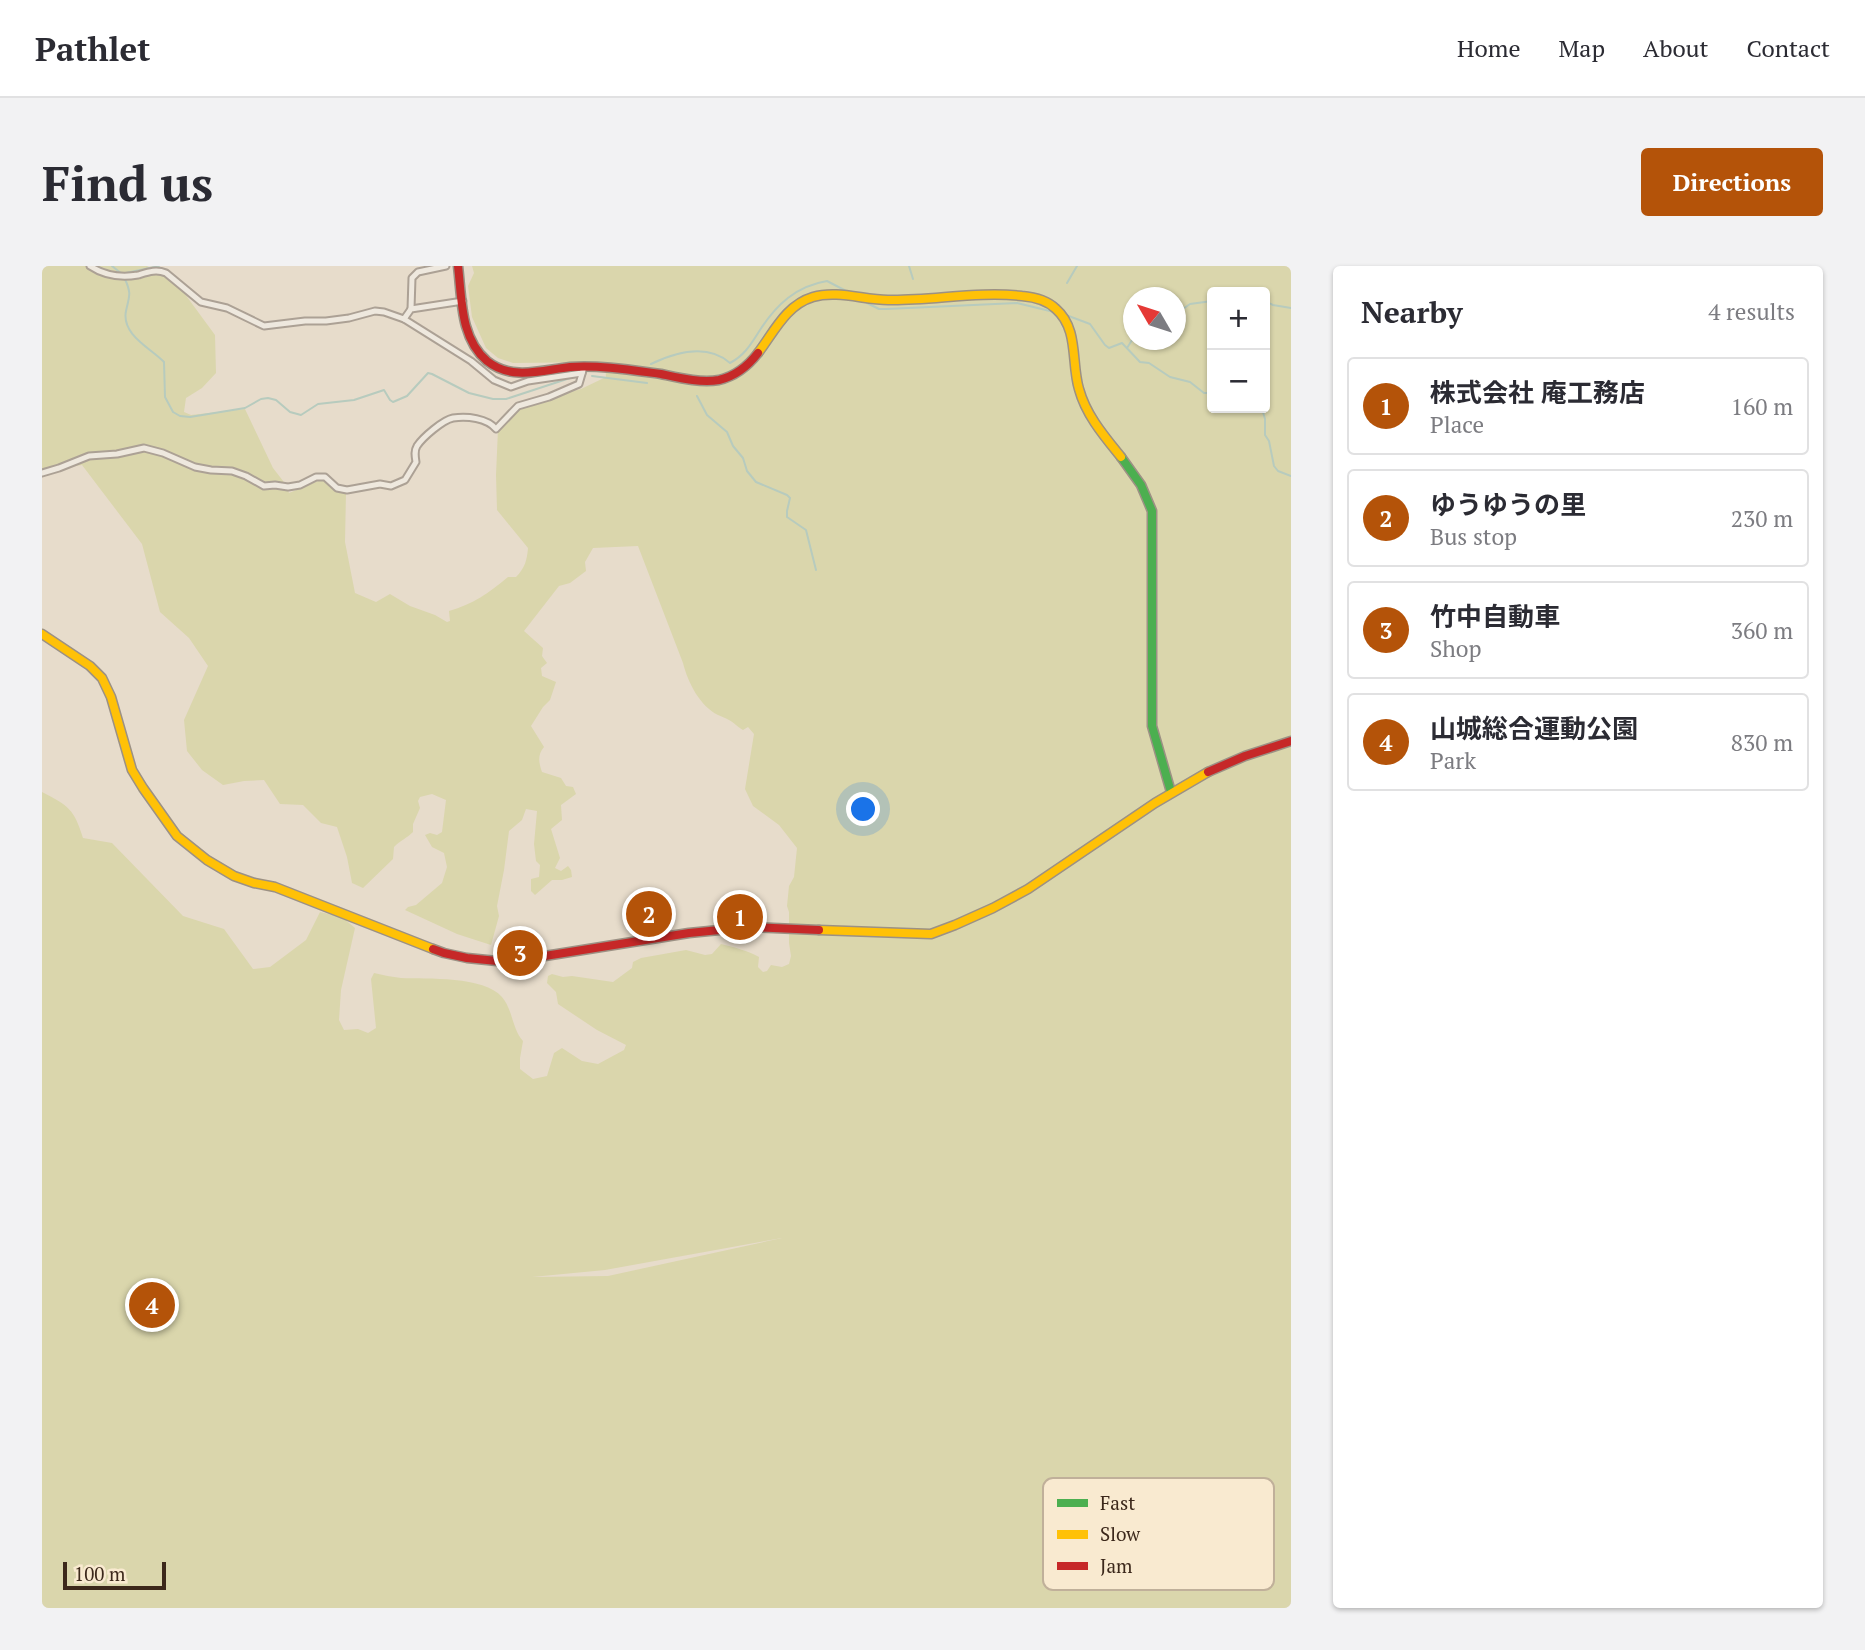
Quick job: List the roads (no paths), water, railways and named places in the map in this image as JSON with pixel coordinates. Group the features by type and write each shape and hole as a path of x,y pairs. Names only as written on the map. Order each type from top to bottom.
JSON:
{"street":[{"path":"90,266 107,275 121,277 159,270 201,302 227,309 264,326 384,312 404,319 471,361 494,380 511,387 528,380 583,370 623,369 702,381 719,381 737,374 752,362 787,313 810,297 838,295 883,300 1013,295 1041,299 1053,306 1068,326 1076,380 1085,406 1141,484 1152,511 1152,726 1171,792"},
{"path":"404,319 411,309 412,278 418,272 446,266"},
{"path":"458,266 466,331 480,354 490,364 507,372 528,373 569,367 583,370"},
{"path":"411,309 463,301"},
{"path":"42,473 89,456 144,448 195,467 246,475 264,486 288,488 316,477 325,477 337,488 380,484 391,486 405,480 416,462 416,447 432,431 452,418 485,419 496,429 518,406 579,384 583,370"},
{"path":"42,634 52,644 95,668 102,677 109,692 130,766 141,786 179,837 205,858 231,876 248,883 275,887 426,947 467,958 507,962 689,933 750,927 931,934 1025,891 1171,792 1224,764 1291,741"}],"waterway":[{"path":"112,266 122,274"},
{"path":"126,273 159,266"},
{"path":"909,266 913,279"},
{"path":"1067,283 1077,266"},
{"path":"125,279 129,292 126,311 128,327 139,341 164,362 165,397 173,412 180,416 190,417 245,408 268,398 276,400 290,412 301,415 318,404 354,400 384,390 393,402 407,396 428,373 469,393 493,399 506,399 570,378"},
{"path":"651,364 681,353 701,351 721,357 730,363 747,349 773,312 796,292 827,281 850,293"},
{"path":"1186,307 1207,302"},
{"path":"867,303 879,309 1017,303 1054,312"},
{"path":"1270,304 1291,308"},
{"path":"1066,315 1090,324 1109,348 1122,343 1140,362 1149,363 1170,377 1190,382 1207,393"},
{"path":"592,376 647,383"},
{"path":"697,396 707,415 727,432 733,446 743,458 747,471 756,482 790,498 787,517 806,530 816,570"},
{"path":"1263,413 1265,435 1269,441 1274,466 1278,471 1291,476"}],"place":[{"name":"ゆうゆうの里","path":"649,914"},
{"name":"株式会社 庵工務店","path":"740,917"},
{"name":"竹中自動車","path":"520,953"},
{"name":"山城総合運動公園","path":"152,1305"}]}
